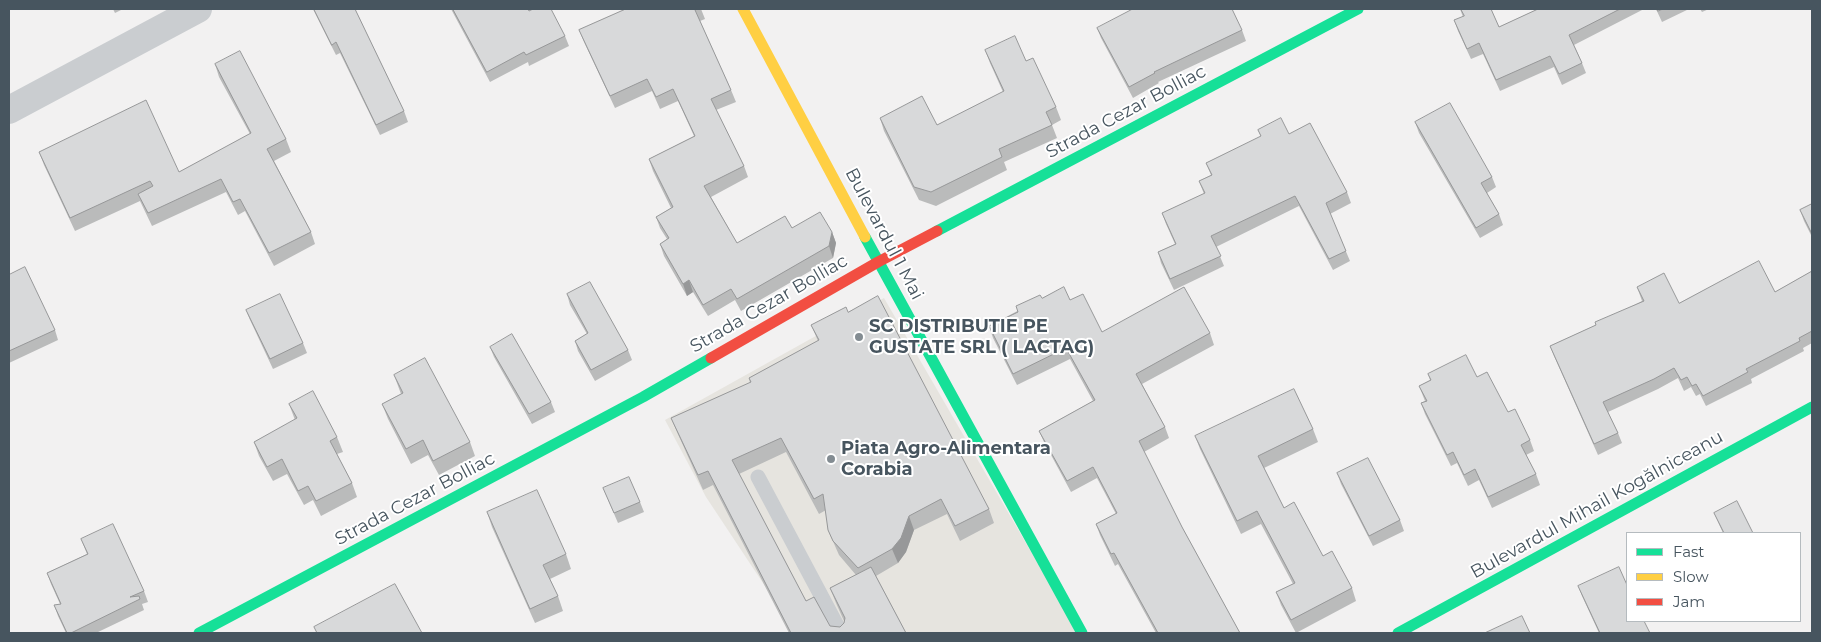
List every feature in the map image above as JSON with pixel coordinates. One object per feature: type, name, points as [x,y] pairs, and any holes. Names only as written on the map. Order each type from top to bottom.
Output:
[{"type":"street","points":[[9,110],[198,9]]},
{"type":"street","name":"Bulevardul 1 Mai","points":[[743,9],[878,262],[1082,633]]},
{"type":"street","name":"Strada Cezar Bolliac","points":[[199,633],[643,398],[878,262],[1358,9]]},
{"type":"street","name":"Bulevardul Mihail Kogălniceanu","points":[[1398,633],[1812,406]]},
{"type":"lane","points":[[758,477],[841,633]]},
{"type":"shaded area","name":"Piata Agro-Alimentara Corabia","points":[[884,298],[1078,633],[796,633],[706,497],[665,420]]},
{"type":"building","points":[[314,9],[355,9],[404,111],[376,125],[336,42],[332,45]]},
{"type":"building","points":[[453,9],[528,9],[529,11],[533,9],[551,9],[565,36],[526,55],[524,52],[487,72]]},
{"type":"building","points":[[626,9],[698,9],[695,10],[731,90],[711,99],[744,166],[704,186],[737,243],[785,216],[792,228],[820,212],[832,232],[829,246],[737,299],[731,289],[703,305],[689,280],[683,284],[660,244],[669,238],[656,217],[673,207],[649,159],[695,136],[673,89],[656,97],[647,79],[610,96],[579,30]]},
{"type":"building","points":[[1133,9],[1232,9],[1242,30],[1154,72],[1129,87],[1097,28]]},
{"type":"building","points":[[1461,9],[1491,9],[1499,27],[1538,9],[1620,9],[1569,35],[1582,63],[1559,74],[1550,56],[1496,80],[1479,43],[1467,49],[1454,20],[1464,16]]},
{"type":"building","points":[[1015,36],[1026,61],[1033,58],[1056,107],[1046,112],[1052,125],[999,149],[1002,157],[931,192],[914,187],[880,118],[922,96],[937,125],[1004,91],[985,50]]},
{"type":"building","points":[[240,51],[286,139],[267,149],[311,232],[269,253],[240,199],[233,202],[221,179],[148,213],[138,194],[153,186],[150,181],[70,218],[39,152],[146,100],[179,172],[251,133],[215,64]]},
{"type":"building","points":[[1450,103],[1492,177],[1481,183],[1499,214],[1476,228],[1415,122]]},
{"type":"building","points":[[1281,118],[1289,134],[1310,123],[1347,192],[1326,203],[1346,251],[1329,259],[1295,196],[1211,236],[1221,256],[1170,279],[1158,252],[1176,244],[1162,213],[1205,193],[1199,181],[1212,175],[1206,163],[1261,136],[1258,130]]},
{"type":"building","points":[[1812,204],[1812,234],[1800,210]]},
{"type":"building","points":[[1759,261],[1775,292],[1812,271],[1812,331],[1799,338],[1800,341],[1746,369],[1748,372],[1703,396],[1696,384],[1692,386],[1687,377],[1681,380],[1674,368],[1603,402],[1618,433],[1594,444],[1550,346],[1596,325],[1595,322],[1644,301],[1637,287],[1664,273],[1679,303]]},
{"type":"building","points":[[25,267],[55,330],[9,351],[9,275]]},
{"type":"building","points":[[590,282],[628,350],[591,370],[575,341],[588,333],[567,294]]},
{"type":"building","points":[[1064,287],[1070,300],[1083,294],[1102,332],[1184,287],[1210,333],[1136,374],[1165,427],[1139,441],[1182,527],[1240,633],[1158,633],[1114,553],[1111,554],[1096,524],[1117,513],[1093,467],[1067,481],[1039,431],[1095,400],[1066,348],[1013,374],[989,326],[1018,312],[1016,306],[1040,295],[1042,298]]},
{"type":"building","points":[[280,294],[303,343],[270,359],[246,310]]},
{"type":"building","points":[[878,296],[989,509],[955,526],[941,499],[909,516],[901,538],[892,549],[858,568],[833,541],[828,530],[823,494],[814,499],[781,438],[732,460],[806,601],[814,597],[830,626],[840,627],[844,623],[845,618],[830,588],[871,567],[906,633],[791,633],[708,471],[698,475],[671,418],[751,382],[749,378],[819,340],[811,325],[846,307],[848,312]]},
{"type":"building","points":[[512,334],[551,402],[529,414],[490,347]]},
{"type":"building","points":[[1466,355],[1477,377],[1487,372],[1508,412],[1515,409],[1530,440],[1521,445],[1536,474],[1488,497],[1475,469],[1464,475],[1453,452],[1447,455],[1421,403],[1427,401],[1419,386],[1431,380],[1428,374]]},
{"type":"building","points":[[425,358],[470,442],[433,461],[423,440],[406,449],[382,404],[403,393],[394,375]]},
{"type":"building","points":[[1294,389],[1313,429],[1258,456],[1284,508],[1294,502],[1323,556],[1332,551],[1352,588],[1291,620],[1276,592],[1295,583],[1257,511],[1237,521],[1195,436]]},
{"type":"building","points":[[313,391],[337,437],[330,441],[352,483],[316,501],[308,486],[298,491],[282,459],[267,467],[254,442],[297,418],[289,404]]},
{"type":"building","points":[[1368,458],[1400,520],[1369,536],[1337,473]]},
{"type":"building","points":[[629,477],[640,502],[614,513],[603,488]]},
{"type":"building","points":[[537,490],[566,554],[543,565],[558,596],[530,609],[487,512]]},
{"type":"building","points":[[1737,501],[1752,532],[1724,532],[1714,513]]},
{"type":"building","points":[[113,524],[144,591],[130,597],[139,596],[140,599],[71,633],[67,633],[54,605],[61,604],[47,573],[88,554],[81,539]]},
{"type":"building","points":[[1619,567],[1626,583],[1626,622],[1644,622],[1650,633],[1600,633],[1578,586]]},
{"type":"building","points":[[395,584],[422,633],[317,633],[314,627]]},
{"type":"building","points":[[1522,616],[1530,633],[1485,633]]},
{"type":"traffic: fast","points":[[937,231],[1358,9]]},
{"type":"traffic: fast","points":[[865,237],[1082,633]]},
{"type":"traffic: fast","points":[[199,633],[643,397],[711,358]]},
{"type":"traffic: fast","points":[[1398,633],[1812,407]]},
{"type":"traffic: slow","points":[[743,9],[865,237]]},
{"type":"traffic: jam","points":[[711,358],[878,262],[937,231]]},
{"type":"place","name":"SC DISTRIBUTIE PE GUSTATE SRL ( LACTAG)","points":[[859,337]]},
{"type":"place","name":"Piata Agro-Alimentara Corabia","points":[[831,459]]}]
